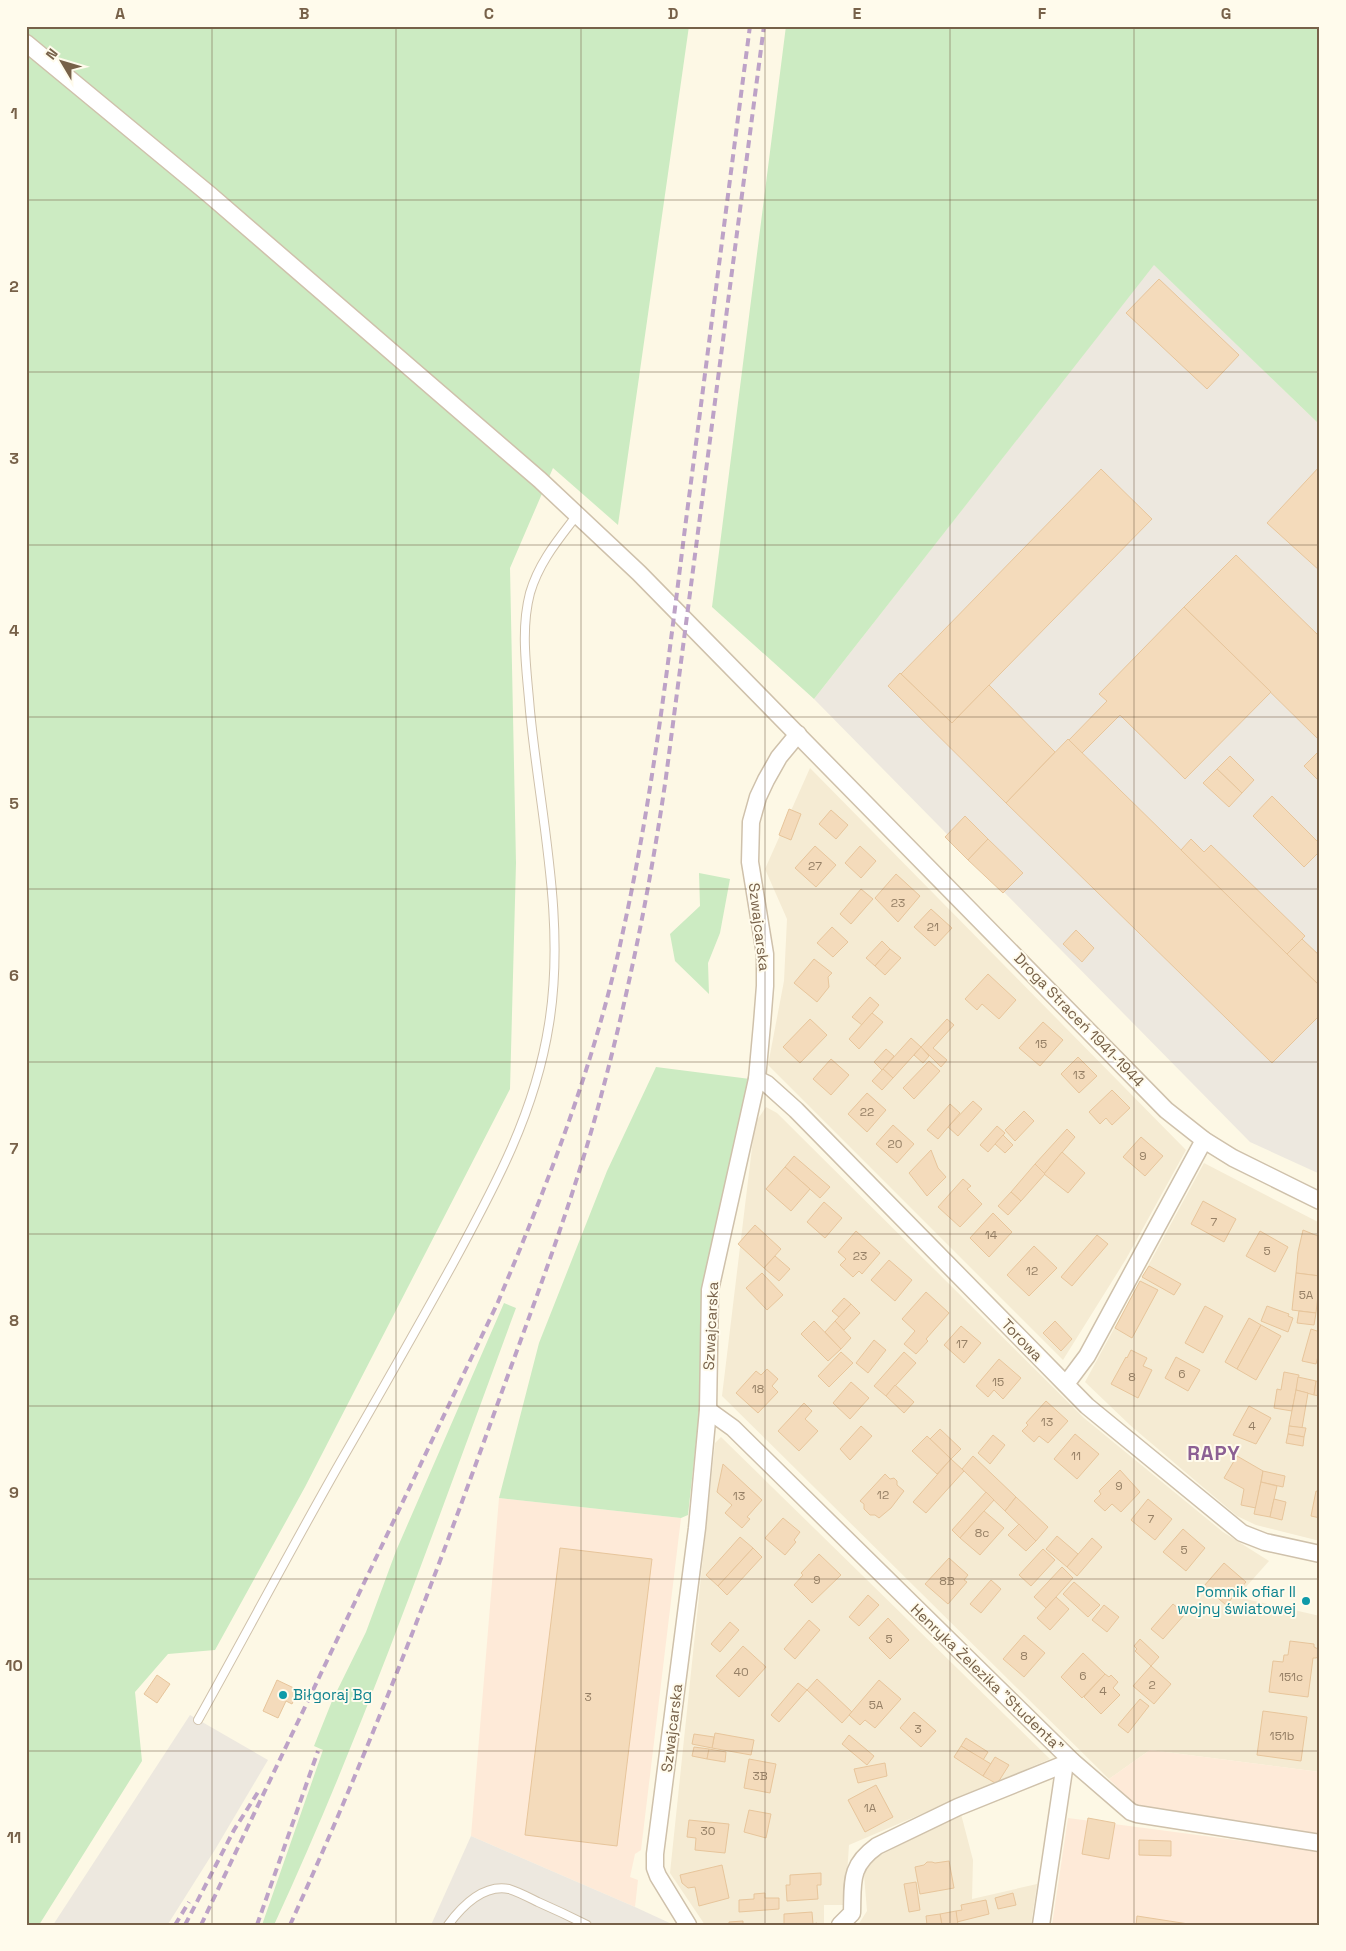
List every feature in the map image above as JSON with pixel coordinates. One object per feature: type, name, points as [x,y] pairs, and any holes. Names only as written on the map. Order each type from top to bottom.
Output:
[{"type":"street","name":"Droga Straceń 1941-1944","points":[[26,43],[210,195],[577,515],[639,573],[1166,1110],[1204,1140],[1233,1158],[1320,1201]]},
{"type":"street","name":"Szwajcarska","points":[[688,1925],[658,1876],[655,1868],[655,1854],[697,1528],[708,1410],[710,1290],[756,1079],[765,986],[762,937],[750,862],[751,822],[758,797],[766,780],[779,757],[798,734]]},
{"type":"street","name":"Torowa","points":[[756,1079],[767,1084],[796,1110],[1087,1406],[1242,1533],[1266,1542],[1320,1554]]},
{"type":"street","points":[[1066,1384],[1087,1356],[1204,1140]]},
{"type":"street","name":"Henryka Żelezika \"Studenta\"","points":[[708,1410],[733,1428],[1068,1762],[1131,1812],[1320,1843]]},
{"type":"street","points":[[840,1925],[852,1913],[853,1882],[857,1866],[865,1855],[877,1846],[958,1807],[1068,1762]]},
{"type":"street","points":[[1042,1925],[1068,1762]]},
{"type":"lane","points":[[198,1720],[341,1462],[388,1382],[492,1192],[514,1146],[530,1104],[549,1026],[554,991],[555,955],[551,886],[535,760],[526,666],[526,617],[529,596],[541,564],[577,515]]},
{"type":"lane","points":[[448,1925],[461,1908],[474,1897],[483,1892],[498,1889],[515,1891],[587,1925]]},
{"type":"shaded area","points":[[1154,264],[1320,425],[1320,1174],[1250,1142],[814,699]]},
{"type":"shaded area","points":[[810,768],[1186,1150],[1126,1259],[1063,1360],[768,1065],[784,981],[787,919],[765,869]]},
{"type":"shaded area","points":[[766,1107],[777,1113],[1084,1418],[1223,1532],[1269,1561],[1237,1597],[1320,1616],[1320,1772],[1150,1750],[1109,1779],[722,1396],[755,1123]]},
{"type":"shaded area","points":[[1204,1163],[1320,1223],[1320,1541],[1256,1525],[1237,1516],[1131,1426],[1085,1382]]},
{"type":"shaded area","points":[[721,1437],[1050,1759],[849,1845],[845,1905],[824,1905],[824,1925],[705,1925],[670,1873],[715,1443]]},
{"type":"shaded area","points":[[499,1498],[681,1518],[641,1850],[635,1854],[630,1877],[638,1880],[635,1907],[471,1836]]},
{"type":"shaded area","points":[[190,1715],[268,1760],[170,1921],[167,1925],[53,1925]]},
{"type":"shaded area","points":[[1150,1750],[1320,1772],[1320,1834],[1136,1806],[1109,1779]]},
{"type":"shaded area","points":[[961,1814],[973,1860],[972,1899],[1037,1884],[1031,1925],[858,1925],[867,1911],[864,1875],[868,1865],[877,1857]]},
{"type":"shaded area","points":[[1068,1818],[1320,1851],[1320,1925],[1052,1925]]},
{"type":"shaded area","points":[[471,1836],[635,1907],[674,1925],[431,1925]]},
{"type":"green space","points":[[26,26],[689,26],[618,525],[553,468],[510,568],[516,863],[510,1089],[305,1487],[215,1650],[168,1654],[135,1692],[142,1761],[39,1925],[26,1925]]},
{"type":"green space","points":[[786,26],[1320,26],[1320,425],[1154,265],[814,699],[712,607]]},
{"type":"green space","points":[[699,873],[730,879],[720,933],[708,963],[709,994],[675,961],[670,934],[700,906]]},
{"type":"green space","points":[[656,1067],[750,1079],[701,1290],[701,1396],[688,1515],[681,1518],[499,1498],[539,1343],[607,1171]]},
{"type":"green space","points":[[504,1303],[516,1308],[401,1619],[340,1773],[274,1925],[262,1925],[323,1750],[314,1746],[332,1701],[366,1632],[396,1551]]},
{"type":"building","points":[[1159,279],[1239,355],[1207,389],[1126,313]]},
{"type":"building","points":[[1320,466],[1320,571],[1267,523]]},
{"type":"building","points":[[1101,469],[1152,519],[952,723],[901,674]]},
{"type":"building","points":[[1236,555],[1320,637],[1320,741],[1184,607]]},
{"type":"building","points":[[1184,607],[1271,692],[1185,779],[1120,715],[1082,753],[1069,740],[1107,701],[1099,694]]},
{"type":"building","points":[[900,673],[952,723],[989,685],[1055,752],[1006,803],[888,686]]},
{"type":"building","points":[[1068,739],[1320,986],[1320,1015],[1272,1063],[1006,803]]},
{"type":"building","points":[[1320,750],[1320,782],[1304,766]]},
{"type":"building","points":[[1230,756],[1254,780],[1242,793],[1217,769]]},
{"type":"building","points":[[1217,769],[1242,793],[1229,807],[1203,783]]},
{"type":"building","points":[[1272,796],[1320,844],[1320,851],[1304,867],[1253,816]]},
{"type":"building","points":[[789,809],[801,814],[791,840],[779,835]]},
{"type":"building","points":[[831,810],[848,825],[836,839],[819,824]]},
{"type":"building","points":[[965,816],[988,839],[968,860],[945,837]]},
{"type":"building","points":[[988,839],[1023,873],[1003,893],[968,860]]},
{"type":"building","points":[[1191,839],[1204,852],[1211,845],[1305,936],[1287,954],[1181,850]]},
{"type":"building","points":[[815,846],[836,865],[816,887],[795,868]]},
{"type":"building","points":[[860,846],[876,861],[861,878],[845,863]]},
{"type":"building","points":[[896,874],[920,896],[898,922],[875,898]]},
{"type":"building","points":[[861,889],[873,899],[851,924],[840,914]]},
{"type":"building","points":[[931,909],[952,928],[935,946],[914,927]]},
{"type":"building","points":[[832,927],[848,942],[833,957],[817,943]]},
{"type":"building","points":[[1076,930],[1094,948],[1082,962],[1063,944]]},
{"type":"building","points":[[1302,939],[1320,956],[1320,986],[1287,954]]},
{"type":"building","points":[[882,941],[890,949],[875,966],[866,958]]},
{"type":"building","points":[[890,949],[901,958],[885,975],[875,966]]},
{"type":"building","points":[[814,959],[832,973],[828,977],[829,987],[817,1002],[794,983]]},
{"type":"building","points":[[988,974],[1016,1000],[999,1019],[982,1004],[977,1010],[965,999]]},
{"type":"building","points":[[870,997],[879,1005],[862,1025],[852,1017]]},
{"type":"building","points":[[872,1013],[883,1022],[859,1049],[849,1039]]},
{"type":"building","points":[[810,1019],[827,1035],[800,1063],[783,1047]]},
{"type":"building","points":[[947,1019],[954,1025],[933,1048],[947,1060],[941,1067],[921,1047]]},
{"type":"building","points":[[1043,1022],[1063,1040],[1040,1066],[1019,1048]]},
{"type":"building","points":[[911,1038],[921,1047],[893,1078],[883,1069]]},
{"type":"building","points":[[921,1047],[929,1056],[923,1063],[914,1055]]},
{"type":"building","points":[[886,1049],[894,1056],[882,1070],[874,1062]]},
{"type":"building","points":[[1078,1057],[1097,1076],[1079,1093],[1061,1074]]},
{"type":"building","points":[[831,1059],[849,1075],[831,1095],[813,1079]]},
{"type":"building","points":[[929,1061],[940,1071],[914,1099],[903,1088]]},
{"type":"building","points":[[883,1069],[893,1078],[882,1090],[872,1081]]},
{"type":"building","points":[[1112,1090],[1130,1108],[1112,1125],[1106,1118],[1100,1124],[1089,1112]]},
{"type":"building","points":[[867,1093],[886,1110],[867,1132],[848,1114]]},
{"type":"building","points":[[973,1101],[982,1109],[958,1136],[948,1127]]},
{"type":"building","points":[[950,1104],[960,1113],[938,1139],[927,1130]]},
{"type":"building","points":[[1024,1111],[1034,1121],[1015,1141],[1005,1130]]},
{"type":"building","points":[[893,1125],[914,1144],[897,1163],[876,1144]]},
{"type":"building","points":[[997,1126],[1005,1133],[988,1152],[980,1145]]},
{"type":"building","points":[[1067,1129],[1075,1137],[1044,1174],[1035,1164]]},
{"type":"building","points":[[1003,1135],[1013,1145],[1005,1153],[995,1144]]},
{"type":"building","points":[[1141,1137],[1163,1156],[1145,1176],[1123,1157]]},
{"type":"building","points":[[931,1150],[938,1168],[946,1177],[927,1196],[909,1173]]},
{"type":"building","points":[[1062,1152],[1085,1173],[1068,1193],[1044,1174]]},
{"type":"building","points":[[794,1156],[830,1187],[820,1198],[785,1167]]},
{"type":"building","points":[[1035,1164],[1045,1174],[1021,1201],[1011,1192]]},
{"type":"building","points":[[785,1167],[810,1189],[791,1211],[766,1189]]},
{"type":"building","points":[[963,1179],[971,1186],[967,1189],[982,1204],[960,1227],[938,1207]]},
{"type":"building","points":[[1011,1192],[1021,1201],[1008,1215],[998,1206]]},
{"type":"building","points":[[1203,1201],[1236,1219],[1224,1242],[1191,1224]]},
{"type":"building","points":[[824,1202],[842,1218],[825,1238],[807,1222]]},
{"type":"building","points":[[993,1213],[1012,1232],[989,1257],[970,1238]]},
{"type":"building","points":[[755,1225],[781,1249],[764,1268],[738,1244]]},
{"type":"building","points":[[1303,1230],[1320,1237],[1320,1276],[1296,1273]]},
{"type":"building","points":[[856,1231],[880,1253],[862,1274],[859,1271],[853,1277],[840,1265],[846,1259],[838,1252]]},
{"type":"building","points":[[1260,1231],[1288,1247],[1275,1272],[1246,1256]]},
{"type":"building","points":[[1097,1235],[1108,1244],[1072,1286],[1061,1277]]},
{"type":"building","points":[[1034,1246],[1057,1268],[1029,1296],[1007,1275]]},
{"type":"building","points":[[775,1256],[790,1269],[779,1281],[764,1268]]},
{"type":"building","points":[[889,1260],[912,1280],[895,1301],[871,1280]]},
{"type":"building","points":[[1149,1266],[1181,1284],[1174,1295],[1142,1277]]},
{"type":"building","points":[[762,1273],[783,1295],[767,1310],[746,1288]]},
{"type":"building","points":[[1296,1273],[1320,1276],[1316,1313],[1292,1310]]},
{"type":"building","points":[[1140,1281],[1158,1290],[1132,1338],[1115,1328]]},
{"type":"building","points":[[926,1292],[949,1313],[926,1339],[928,1341],[916,1354],[904,1344],[915,1331],[902,1319]]},
{"type":"building","points":[[844,1298],[851,1304],[839,1317],[832,1311]]},
{"type":"building","points":[[851,1304],[860,1313],[844,1330],[835,1321]]},
{"type":"building","points":[[1205,1306],[1223,1316],[1203,1353],[1185,1343]]},
{"type":"building","points":[[1267,1306],[1289,1314],[1288,1316],[1293,1318],[1288,1332],[1261,1321]]},
{"type":"building","points":[[1299,1311],[1316,1313],[1314,1325],[1297,1323]]},
{"type":"building","points":[[1249,1318],[1261,1325],[1237,1369],[1225,1362]]},
{"type":"building","points":[[814,1321],[841,1349],[828,1361],[801,1334]]},
{"type":"building","points":[[835,1321],[851,1338],[841,1349],[825,1332]]},
{"type":"building","points":[[1055,1321],[1072,1339],[1061,1351],[1043,1333]]},
{"type":"building","points":[[1261,1325],[1281,1336],[1256,1380],[1237,1369]]},
{"type":"building","points":[[961,1326],[981,1343],[964,1363],[944,1345]]},
{"type":"building","points":[[1311,1329],[1320,1332],[1320,1348],[1316,1364],[1302,1361]]},
{"type":"building","points":[[874,1340],[886,1350],[868,1373],[856,1363]]},
{"type":"building","points":[[1131,1350],[1147,1358],[1143,1366],[1152,1370],[1138,1398],[1111,1384]]},
{"type":"building","points":[[841,1352],[853,1363],[829,1387],[818,1376]]},
{"type":"building","points":[[904,1352],[916,1363],[886,1396],[874,1386]]},
{"type":"building","points":[[1176,1357],[1200,1370],[1188,1391],[1165,1378]]},
{"type":"building","points":[[999,1359],[1021,1378],[1003,1399],[994,1390],[988,1397],[976,1386]]},
{"type":"building","points":[[767,1369],[778,1379],[772,1386],[778,1392],[758,1413],[736,1393],[756,1371],[761,1375]]},
{"type":"building","points":[[1284,1372],[1299,1375],[1292,1411],[1274,1408],[1277,1389],[1281,1390]]},
{"type":"building","points":[[1298,1377],[1316,1381],[1314,1395],[1296,1390]]},
{"type":"building","points":[[1316,1381],[1320,1382],[1320,1396],[1314,1395]]},
{"type":"building","points":[[851,1382],[869,1398],[850,1419],[833,1403]]},
{"type":"building","points":[[895,1385],[914,1402],[904,1413],[886,1396]]},
{"type":"building","points":[[1296,1390],[1308,1393],[1302,1428],[1289,1426]]},
{"type":"building","points":[[1046,1401],[1068,1421],[1048,1443],[1039,1436],[1034,1442],[1022,1431],[1028,1425],[1026,1423]]},
{"type":"building","points":[[804,1403],[812,1411],[805,1419],[818,1431],[799,1451],[778,1431]]},
{"type":"building","points":[[1249,1406],[1271,1418],[1256,1444],[1233,1435]]},
{"type":"building","points":[[861,1426],[872,1436],[850,1460],[840,1449]]},
{"type":"building","points":[[1289,1426],[1306,1428],[1304,1437],[1288,1434]]},
{"type":"building","points":[[940,1429],[961,1449],[951,1459],[930,1439]]},
{"type":"building","points":[[1075,1434],[1099,1454],[1077,1479],[1054,1459]]},
{"type":"building","points":[[1288,1434],[1304,1437],[1303,1446],[1286,1443]]},
{"type":"building","points":[[993,1435],[1005,1445],[990,1464],[978,1453]]},
{"type":"building","points":[[927,1436],[951,1459],[937,1474],[912,1451]]},
{"type":"building","points":[[973,1456],[1016,1497],[1005,1511],[962,1469]]},
{"type":"building","points":[[1237,1456],[1263,1471],[1256,1508],[1241,1505],[1244,1489],[1224,1478]]},
{"type":"building","points":[[951,1459],[964,1471],[926,1513],[913,1502]]},
{"type":"building","points":[[723,1464],[762,1500],[747,1517],[750,1519],[742,1528],[725,1513],[732,1505],[717,1492]]},
{"type":"building","points":[[1120,1470],[1140,1492],[1121,1512],[1112,1504],[1105,1511],[1094,1501],[1101,1494],[1099,1491]]},
{"type":"building","points":[[1263,1471],[1285,1476],[1283,1487],[1261,1482]]},
{"type":"building","points":[[885,1474],[890,1479],[894,1478],[897,1481],[897,1485],[904,1491],[891,1508],[879,1518],[875,1515],[870,1515],[864,1509],[864,1504],[860,1501]]},
{"type":"building","points":[[1261,1482],[1277,1486],[1270,1517],[1254,1514]]},
{"type":"building","points":[[1316,1491],[1320,1492],[1320,1518],[1311,1516]]},
{"type":"building","points":[[986,1492],[994,1500],[960,1538],[952,1530]]},
{"type":"building","points":[[1016,1497],[1048,1527],[1036,1541],[1005,1511]]},
{"type":"building","points":[[1148,1499],[1172,1519],[1155,1540],[1131,1520]]},
{"type":"building","points":[[1274,1499],[1286,1502],[1282,1520],[1270,1517]]},
{"type":"building","points":[[984,1511],[1004,1528],[980,1555],[960,1538]]},
{"type":"building","points":[[783,1518],[800,1532],[794,1540],[796,1542],[785,1555],[765,1538]]},
{"type":"building","points":[[1019,1524],[1036,1541],[1026,1551],[1008,1535]]},
{"type":"building","points":[[1183,1529],[1205,1548],[1186,1571],[1163,1552]]},
{"type":"building","points":[[1057,1536],[1078,1554],[1067,1567],[1046,1549]]},
{"type":"building","points":[[740,1537],[753,1548],[718,1586],[706,1575]]},
{"type":"building","points":[[1092,1538],[1102,1547],[1077,1576],[1067,1567]]},
{"type":"building","points":[[560,1548],[652,1559],[617,1846],[525,1835]]},
{"type":"building","points":[[753,1548],[762,1557],[727,1595],[718,1586]]},
{"type":"building","points":[[1043,1549],[1055,1560],[1031,1586],[1019,1575]]},
{"type":"building","points":[[819,1554],[841,1575],[812,1603],[794,1585],[803,1575],[801,1573]]},
{"type":"building","points":[[949,1558],[968,1575],[964,1580],[967,1582],[948,1604],[925,1584]]},
{"type":"building","points":[[1224,1563],[1246,1582],[1226,1605],[1204,1586]]},
{"type":"building","points":[[1062,1567],[1073,1578],[1046,1608],[1034,1597]]},
{"type":"building","points":[[991,1580],[1001,1589],[981,1613],[970,1604]]},
{"type":"building","points":[[1074,1582],[1100,1605],[1088,1617],[1063,1594]]},
{"type":"building","points":[[868,1595],[879,1605],[859,1626],[849,1617]]},
{"type":"building","points":[[1056,1597],[1069,1609],[1050,1630],[1037,1618]]},
{"type":"building","points":[[1173,1604],[1185,1614],[1163,1639],[1151,1629]]},
{"type":"building","points":[[1104,1605],[1119,1617],[1107,1632],[1092,1620]]},
{"type":"building","points":[[888,1618],[909,1640],[890,1659],[869,1638]]},
{"type":"building","points":[[809,1620],[820,1630],[795,1659],[784,1649]]},
{"type":"building","points":[[730,1622],[739,1630],[720,1652],[711,1644]]},
{"type":"building","points":[[1024,1635],[1045,1653],[1024,1677],[1003,1659]]},
{"type":"building","points":[[1140,1639],[1159,1657],[1151,1666],[1135,1651],[1137,1649],[1134,1646]]},
{"type":"building","points":[[1290,1641],[1314,1644],[1314,1647],[1320,1650],[1320,1656],[1313,1658],[1308,1697],[1269,1692],[1273,1661],[1283,1662],[1284,1655],[1288,1655]]},
{"type":"building","points":[[743,1646],[766,1667],[739,1697],[716,1676]]},
{"type":"building","points":[[1083,1653],[1105,1674],[1082,1698],[1061,1677]]},
{"type":"building","points":[[1151,1666],[1171,1684],[1154,1704],[1133,1686]]},
{"type":"building","points":[[1105,1674],[1109,1677],[1111,1675],[1118,1682],[1113,1688],[1120,1695],[1101,1714],[1084,1697]]},
{"type":"building","points":[[157,1675],[170,1684],[157,1703],[144,1694]]},
{"type":"building","points":[[817,1679],[852,1712],[842,1723],[807,1690]]},
{"type":"building","name":"Biłgoraj Bg","points":[[277,1680],[298,1690],[292,1704],[286,1701],[278,1718],[263,1711]]},
{"type":"building","points":[[879,1680],[901,1699],[875,1728],[865,1720],[860,1725],[849,1715]]},
{"type":"building","points":[[798,1683],[807,1690],[779,1722],[771,1715]]},
{"type":"building","points":[[1140,1699],[1149,1706],[1128,1733],[1118,1725]]},
{"type":"building","points":[[1263,1711],[1307,1717],[1301,1761],[1257,1755]]},
{"type":"building","points":[[914,1712],[936,1731],[921,1747],[900,1728]]},
{"type":"building","points":[[715,1733],[754,1740],[751,1755],[712,1748]]},
{"type":"building","points":[[694,1734],[714,1737],[712,1748],[692,1744]]},
{"type":"building","points":[[849,1735],[874,1756],[867,1765],[842,1744]]},
{"type":"building","points":[[966,1738],[988,1752],[983,1760],[961,1746]]},
{"type":"building","points":[[961,1746],[991,1764],[983,1776],[954,1757]]},
{"type":"building","points":[[694,1747],[709,1749],[707,1759],[692,1756]]},
{"type":"building","points":[[709,1749],[726,1752],[725,1762],[707,1759]]},
{"type":"building","points":[[995,1757],[1009,1765],[997,1784],[983,1776]]},
{"type":"building","points":[[749,1759],[776,1764],[770,1793],[744,1788]]},
{"type":"building","points":[[885,1763],[887,1776],[858,1783],[854,1769]]},
{"type":"building","points":[[876,1785],[893,1817],[865,1832],[848,1800]]},
{"type":"building","points":[[749,1810],[771,1814],[766,1838],[744,1832]]},
{"type":"building","points":[[1088,1818],[1115,1823],[1109,1859],[1082,1854]]},
{"type":"building","points":[[689,1820],[729,1824],[725,1853],[695,1850],[696,1838],[687,1837]]},
{"type":"building","points":[[1139,1840],[1171,1841],[1171,1856],[1139,1855]]},
{"type":"building","points":[[949,1861],[954,1888],[920,1894],[915,1867],[924,1865],[927,1862]]},
{"type":"building","points":[[722,1865],[729,1898],[699,1906],[695,1887],[688,1888],[682,1883],[680,1875]]},
{"type":"building","points":[[821,1873],[821,1885],[817,1885],[818,1899],[787,1901],[786,1885],[790,1885],[790,1875]]},
{"type":"building","points":[[916,1882],[920,1910],[909,1912],[904,1884]]},
{"type":"building","points":[[765,1893],[765,1898],[779,1898],[779,1909],[739,1912],[739,1900],[754,1899],[754,1894]]},
{"type":"building","points":[[1013,1893],[1016,1905],[998,1909],[995,1898]]},
{"type":"building","points":[[986,1900],[989,1914],[957,1922],[956,1911],[962,1910],[961,1905]]},
{"type":"building","points":[[956,1911],[958,1925],[942,1925],[940,1914]]},
{"type":"building","points":[[812,1912],[813,1924],[817,1923],[817,1925],[784,1925],[784,1914]]},
{"type":"building","points":[[940,1914],[942,1925],[927,1925],[926,1916]]},
{"type":"building","points":[[1137,1916],[1195,1925],[1136,1925]]},
{"type":"building","points":[[743,1921],[743,1925],[729,1925],[729,1922]]},
{"type":"railway","points":[[201,1925],[498,1302],[569,1122],[598,1030],[611,983],[633,885],[651,783],[750,26]]},
{"type":"railway","points":[[290,1925],[318,1863],[396,1675],[444,1549],[560,1228],[586,1150],[608,1070],[637,945],[666,777],[764,26]]},
{"type":"railway","points":[[257,1925],[318,1751]]},
{"type":"railway","points":[[185,1925],[234,1830],[260,1789]]},
{"type":"railway","points":[[175,1925],[189,1902]]},
{"type":"place","name":"Pomnik ofiar II wojny światowej","points":[[1306,1601]]},
{"type":"place","name":"Biłgoraj Bg","points":[[283,1695]]},
{"type":"district","name":"RAPY","points":[[1214,1453]]}]
